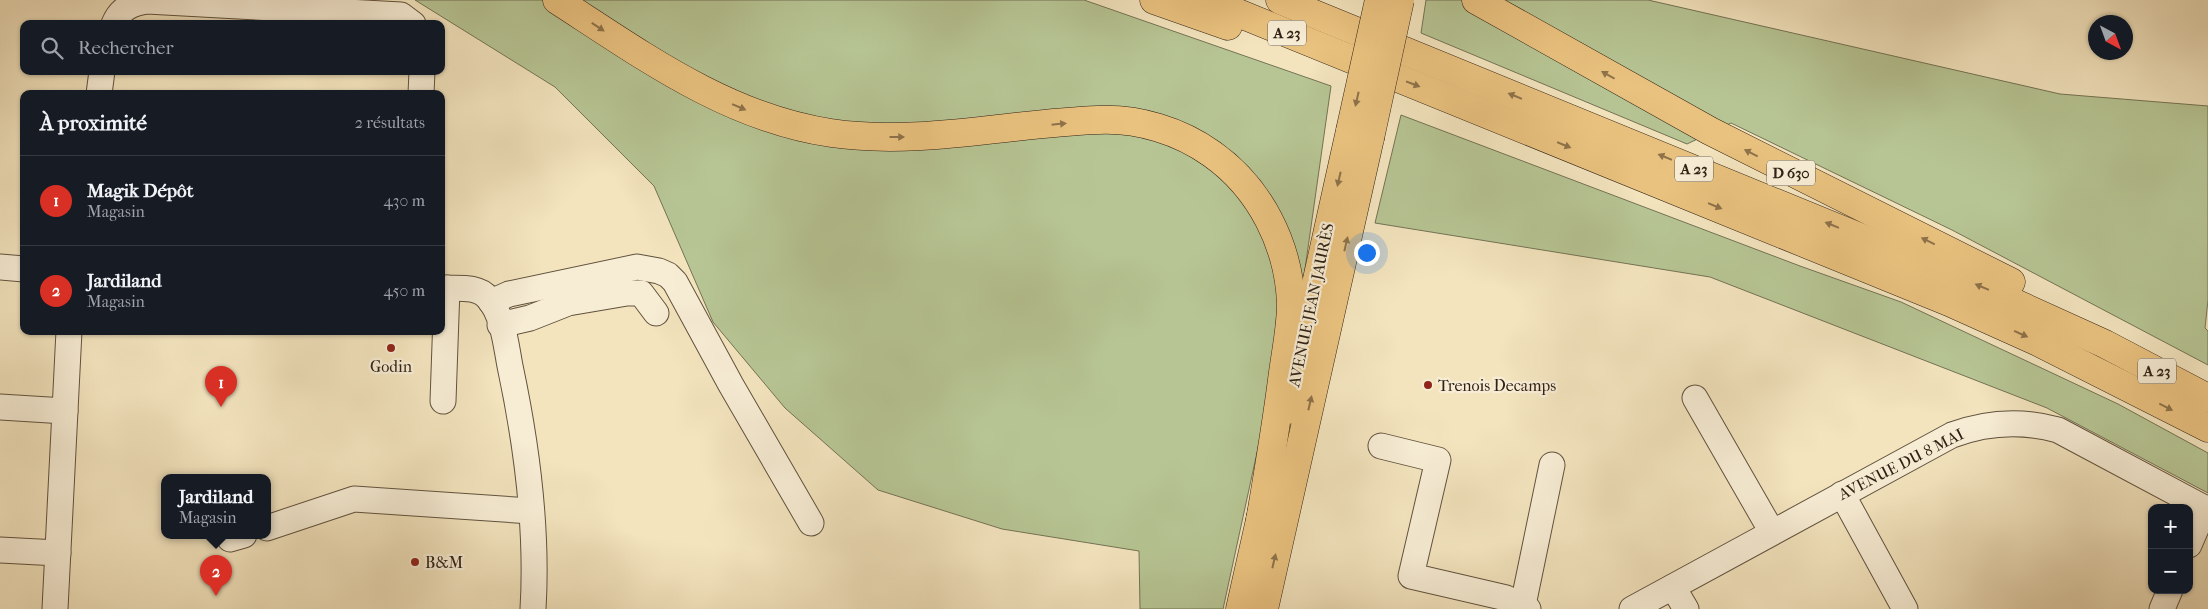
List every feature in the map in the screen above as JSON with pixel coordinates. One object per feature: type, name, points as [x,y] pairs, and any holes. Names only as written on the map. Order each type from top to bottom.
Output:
[{"type":"main road","points":[[557,0],[643,56],[699,88],[755,113],[796,126],[846,135],[900,138],[1094,120],[1120,120],[1172,132],[1195,142],[1217,157],[1246,184],[1269,218],[1283,256],[1290,291],[1290,318],[1278,414],[1260,521]]},
{"type":"main road","points":[[1154,0],[1325,62],[1368,67]]},
{"type":"main road","name":"A 23","points":[[1206,0],[1708,203],[1956,306],[2038,342],[2208,428]]},
{"type":"main road","name":"A 23","points":[[1280,0],[2012,300],[2105,344],[2208,398]]},
{"type":"main road","name":"AVENUE JEAN JAURÈS","points":[[1264,609],[1360,135],[1379,0]]},
{"type":"main road","name":"AVENUE JEAN JAURÈS","points":[[1240,609],[1260,521],[1360,135],[1400,0]]},
{"type":"main road","name":"D 630","points":[[1476,0],[1710,131],[2049,301],[2105,344]]},
{"type":"street","points":[[116,20],[122,10],[147,1],[401,15],[408,20]]},
{"type":"street","points":[[100,90],[101,75]]},
{"type":"street","points":[[421,90],[422,75]]},
{"type":"street","points":[[0,267],[20,269]]},
{"type":"street","points":[[491,302],[518,292],[637,267],[648,268],[668,275],[678,287],[731,385],[811,523]]},
{"type":"street","points":[[445,288],[474,289],[484,294],[491,302],[500,325],[520,411],[529,472],[532,511],[533,609]]},
{"type":"street","points":[[500,325],[530,318],[568,303],[627,293],[641,293],[656,313]]},
{"type":"street","points":[[55,609],[69,335]]},
{"type":"street","points":[[442,401],[443,335]]},
{"type":"street","points":[[1695,398],[1772,532]]},
{"type":"street","points":[[0,407],[65,411]]},
{"type":"street","name":"AVENUE DU 8 MAI","points":[[1632,609],[1952,435],[1975,427],[2017,424],[2045,427],[2063,433],[2206,509]]},
{"type":"street","points":[[1380,446],[1438,460],[1411,576],[1506,598],[1526,607],[1552,465]]},
{"type":"street","points":[[1842,494],[1905,609]]},
{"type":"street","points":[[271,527],[354,499],[532,511]]},
{"type":"street","points":[[2193,537],[2206,509]]},
{"type":"street","points":[[0,550],[58,553]]},
{"type":"street","points":[[1673,587],[1686,609]]},
{"type":"street","points":[[2162,609],[2168,594]]},
{"type":"green space","points":[[415,0],[1084,0],[1331,86],[1302,290],[1277,311],[1271,388],[1223,609],[1140,609],[1139,551],[1002,529],[878,490],[785,408],[713,322],[654,186],[555,87]]},
{"type":"green space","points":[[1426,0],[1648,0],[2060,94],[2208,106],[2208,300],[2205,328],[2208,331],[2208,365],[1952,230],[1731,123],[1687,144],[1421,33]]},
{"type":"green space","points":[[1401,115],[1800,266],[1901,302],[2118,404],[2208,453],[2208,493],[2047,408],[1710,277],[1375,223]]},
{"type":"place","name":"Godin","points":[[391,348]]},
{"type":"place","name":"Trenois Decamps","points":[[1428,385]]},
{"type":"place","name":"Magik Dépôt","points":[[221,407]]},
{"type":"place","name":"B&M","points":[[415,562]]},
{"type":"place","name":"Jardiland","points":[[216,596]]}]
